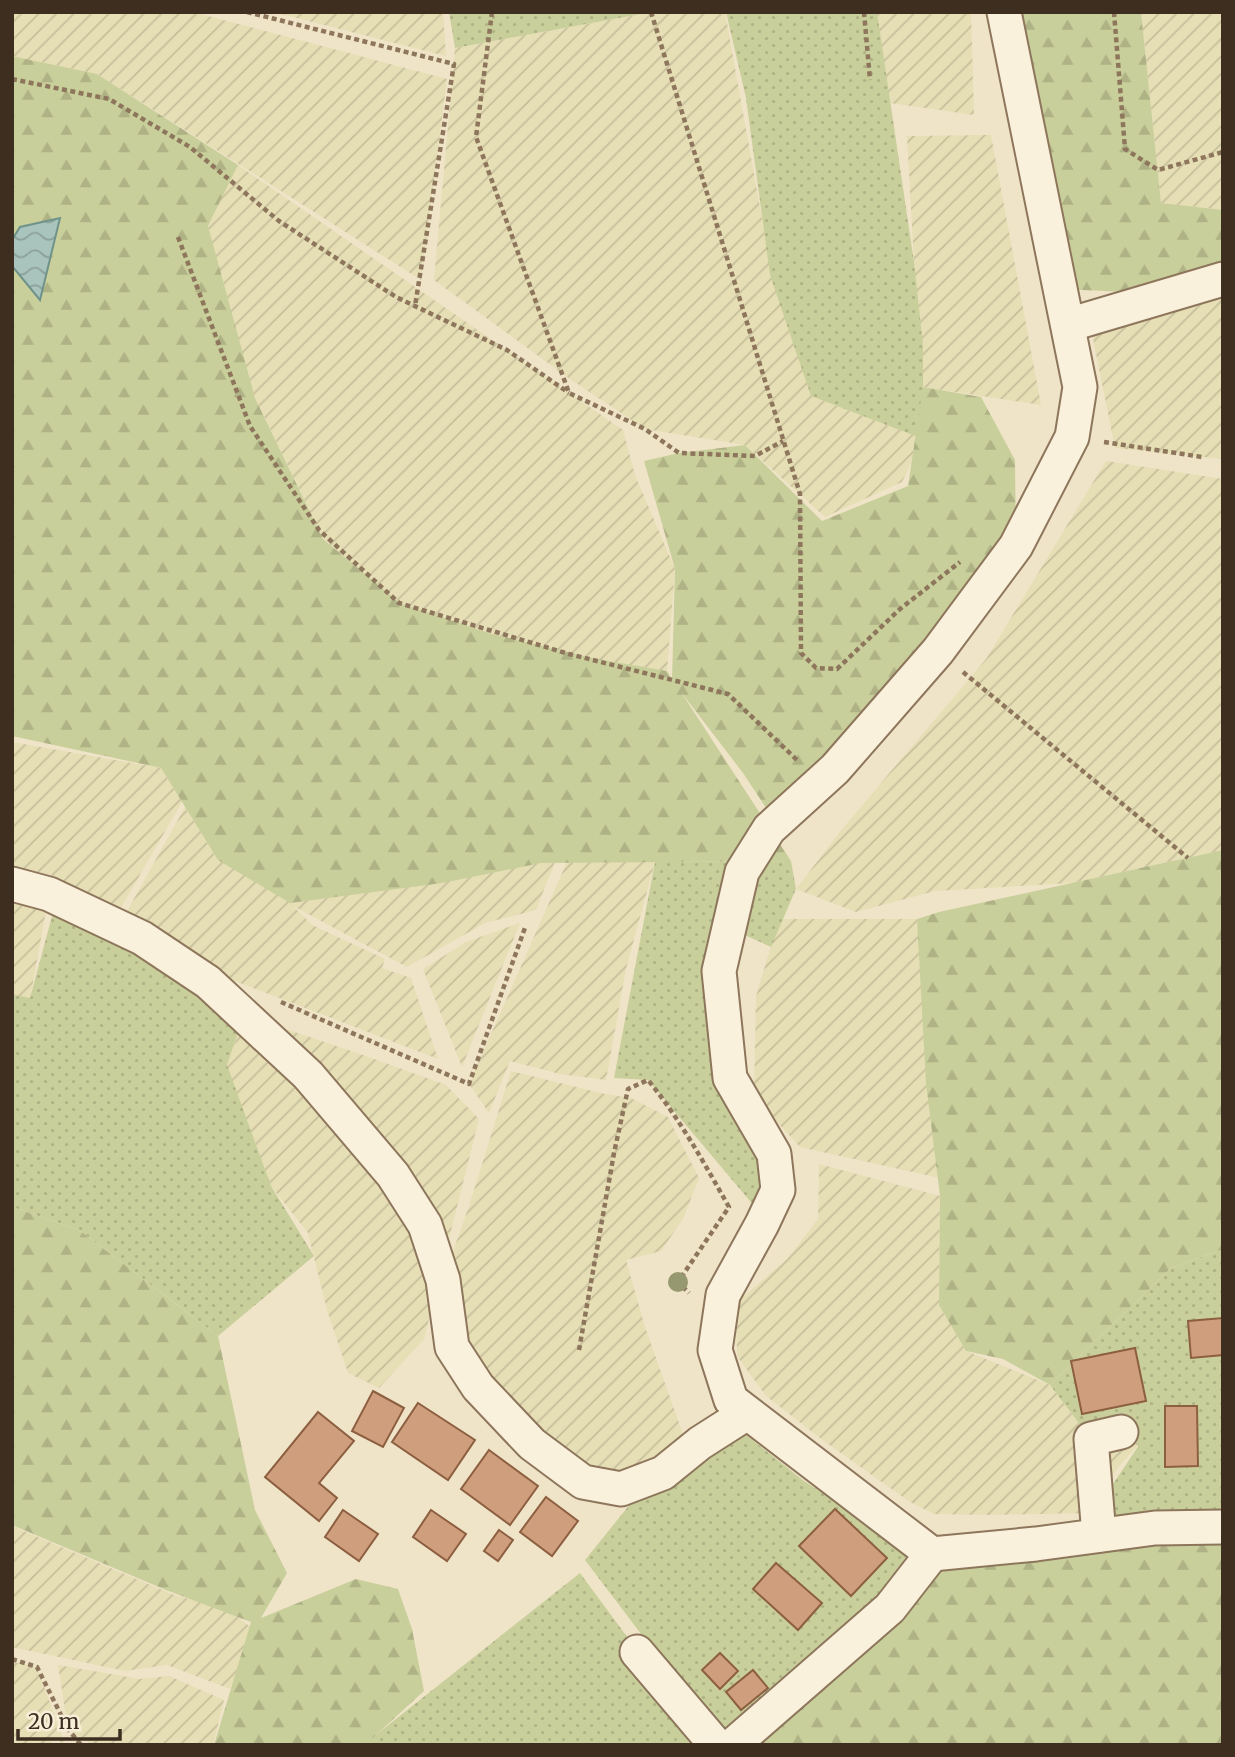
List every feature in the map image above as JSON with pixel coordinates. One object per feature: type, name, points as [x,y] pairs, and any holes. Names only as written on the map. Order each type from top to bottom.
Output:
[{"type":"street","points":[[1004,12],[1080,387],[1072,437],[1016,546],[938,651],[835,769],[769,829],[742,872],[719,971],[730,1078],[774,1154],[778,1190],[723,1295],[715,1350],[731,1400],[932,1554],[1036,1544],[1155,1528],[1223,1527]]},
{"type":"street","points":[[1068,325],[1223,279]]},
{"type":"street","points":[[12,884],[49,894],[142,938],[208,982],[308,1076],[393,1175],[425,1226],[443,1280],[452,1347],[478,1387],[532,1444],[583,1482],[621,1489],[663,1473],[700,1443],[747,1413]]},
{"type":"street","points":[[1100,1535],[1091,1439],[1121,1432]]},
{"type":"street","points":[[733,1745],[890,1608],[932,1554]]},
{"type":"street","points":[[637,1651],[716,1745]]},
{"type":"path","points":[[247,12],[454,64],[415,306]]},
{"type":"path","points":[[492,12],[476,138],[569,393]]},
{"type":"path","points":[[651,12],[800,495],[802,653],[816,668],[837,669],[900,609],[966,557]]},
{"type":"path","points":[[864,12],[870,80]]},
{"type":"path","points":[[1114,12],[1125,149],[1158,170],[1223,152]]},
{"type":"path","points":[[12,79],[109,99],[190,147],[279,221],[396,297],[507,350],[569,393],[645,429],[679,453],[755,456],[783,441]]},
{"type":"path","points":[[178,237],[250,426],[319,530],[400,603],[569,654],[728,694],[820,782]]},
{"type":"path","points":[[1072,437],[1202,457]]},
{"type":"path","points":[[938,651],[1188,858]]},
{"type":"path","points":[[280,1001],[468,1084],[526,925]]},
{"type":"path","points":[[579,1350],[628,1089],[648,1080],[669,1105],[729,1207],[678,1282],[719,1323]]},
{"type":"path","points":[[12,1659],[37,1667],[68,1729],[81,1745]]},
{"type":"shaded area","points":[[12,12],[193,12],[447,79],[421,280],[97,74],[12,56]]},
{"type":"shaded area","points":[[273,12],[443,12],[446,56]]},
{"type":"shaded area","points":[[652,12],[725,12],[766,241],[811,396],[923,439],[902,482],[825,517],[745,445],[645,429],[570,379],[434,280],[455,48]]},
{"type":"shaded area","points":[[874,12],[971,12],[974,115],[890,103]]},
{"type":"shaded area","points":[[1141,12],[1223,12],[1223,210],[1161,203]]},
{"type":"shaded area","points":[[991,135],[1041,405],[923,387],[923,345],[918,334],[907,136]]},
{"type":"shaded area","points":[[238,165],[623,430],[635,475],[675,569],[667,671],[532,649],[400,603],[323,539],[213,310],[208,226]]},
{"type":"shaded area","points":[[1223,274],[1223,459],[1115,448],[1089,319]]},
{"type":"shaded area","points":[[1106,461],[1223,479],[1223,850],[1073,883],[935,891],[856,912],[796,889],[843,828],[986,659]]},
{"type":"shaded area","points":[[12,742],[161,768],[182,802],[119,911],[51,875],[12,866]]},
{"type":"shaded area","points":[[185,807],[218,860],[555,862],[536,910],[485,923],[407,967],[293,906],[312,925],[385,959],[382,968],[411,978],[438,1059],[230,979],[125,915]]},
{"type":"shaded area","points":[[567,862],[655,862],[626,969],[606,1080],[560,1074],[510,1061],[489,1113],[469,1084]]},
{"type":"shaded area","points":[[12,885],[49,894],[30,999],[12,994]]},
{"type":"shaded area","points":[[779,919],[917,919],[944,1179],[800,1147],[754,1097],[756,996]]},
{"type":"shaded area","points":[[520,923],[462,1067],[423,969],[466,942]]},
{"type":"shaded area","points":[[244,1015],[446,1085],[479,1119],[424,1339],[379,1388],[348,1373],[327,1310],[308,1233],[256,1167],[227,1065]]},
{"type":"shaded area","points":[[511,1071],[631,1098],[668,1117],[699,1178],[683,1219],[661,1251],[626,1260],[645,1327],[686,1443],[625,1494],[583,1482],[454,1351],[443,1280]]},
{"type":"shaded area","points":[[819,1164],[940,1196],[939,1305],[966,1351],[1050,1385],[1091,1439],[1147,1435],[1116,1470],[1089,1513],[934,1514],[910,1502],[766,1396],[737,1356],[736,1303],[787,1259],[818,1219]]},
{"type":"shaded area","points":[[12,1526],[174,1595],[227,1609],[257,1632],[230,1689],[167,1665],[125,1671],[12,1647]]},
{"type":"shaded area","points":[[12,1662],[37,1667],[65,1745],[54,1737],[51,1745],[12,1745]]},
{"type":"shaded area","points":[[58,1665],[140,1679],[169,1676],[224,1700],[213,1745],[92,1745],[68,1729]]},
{"type":"green space","points":[[449,12],[652,12],[455,48]]},
{"type":"green space","points":[[726,12],[877,12],[914,262],[923,345],[923,439],[811,396],[770,275],[746,98]]},
{"type":"green space","points":[[1018,12],[1141,12],[1161,203],[1223,210],[1223,276],[1171,294],[1060,289]]},
{"type":"green space","points":[[12,56],[97,74],[238,165],[208,226],[255,398],[323,539],[400,603],[488,633],[592,658],[667,671],[672,679],[675,569],[644,461],[679,453],[745,445],[822,521],[908,486],[923,387],[981,397],[1015,460],[1016,546],[776,823],[743,773],[681,692],[791,861],[541,863],[442,883],[290,903],[218,860],[161,768],[12,736]]},
{"type":"green space","points":[[1223,850],[1223,1249],[1171,1268],[1050,1385],[1003,1359],[966,1351],[939,1305],[940,1196],[926,1083],[917,919]]},
{"type":"green space","points":[[791,861],[796,889],[771,947],[729,928],[722,1071],[774,1154],[755,1207],[648,1080],[614,1078],[655,862]]},
{"type":"green space","points":[[55,905],[244,1015],[227,1065],[271,1186],[314,1256],[218,1336],[79,1230],[12,1207],[12,994],[30,998]]},
{"type":"green space","points":[[12,1207],[79,1230],[218,1336],[255,1510],[287,1573],[261,1618],[356,1579],[398,1589],[412,1629],[424,1691],[365,1745],[214,1745],[251,1622],[166,1590],[12,1525]]},
{"type":"green space","points":[[1223,1249],[1223,1523],[1087,1523],[1139,1445],[1091,1439],[1050,1385],[1171,1268]]},
{"type":"green space","points":[[745,1434],[804,1481],[901,1544],[932,1554],[722,1741],[585,1560],[652,1477]]},
{"type":"green space","points":[[1223,1538],[1223,1745],[685,1745],[691,1740],[722,1740],[924,1564]]},
{"type":"green space","points":[[580,1573],[698,1733],[685,1745],[363,1745]]},
{"type":"water","points":[[60,218],[40,300],[12,266],[12,240],[20,227]]},
{"type":"building","points":[[1223,1318],[1223,1355],[1191,1358],[1188,1321]]},
{"type":"building","points":[[1135,1348],[1146,1401],[1082,1414],[1071,1361]]},
{"type":"building","points":[[373,1391],[404,1408],[383,1447],[352,1431]]},
{"type":"building","points":[[418,1403],[475,1440],[448,1480],[392,1442]]},
{"type":"building","points":[[1165,1406],[1197,1406],[1198,1466],[1165,1467]]},
{"type":"building","points":[[318,1412],[354,1441],[319,1483],[337,1498],[319,1521],[265,1477]]},
{"type":"building","points":[[489,1450],[538,1486],[510,1525],[461,1489]]},
{"type":"building","points":[[546,1497],[578,1521],[552,1556],[520,1532]]},
{"type":"building","points":[[835,1509],[887,1558],[851,1596],[799,1546]]},
{"type":"building","points":[[343,1510],[378,1534],[359,1561],[325,1537]]},
{"type":"building","points":[[431,1510],[466,1534],[447,1561],[413,1537]]},
{"type":"building","points":[[499,1530],[513,1540],[498,1561],[484,1551]]},
{"type":"building","points":[[776,1563],[822,1603],[798,1630],[753,1589]]},
{"type":"building","points":[[720,1653],[738,1671],[720,1689],[702,1670]]},
{"type":"building","points":[[753,1670],[768,1688],[741,1710],[726,1692]]}]
